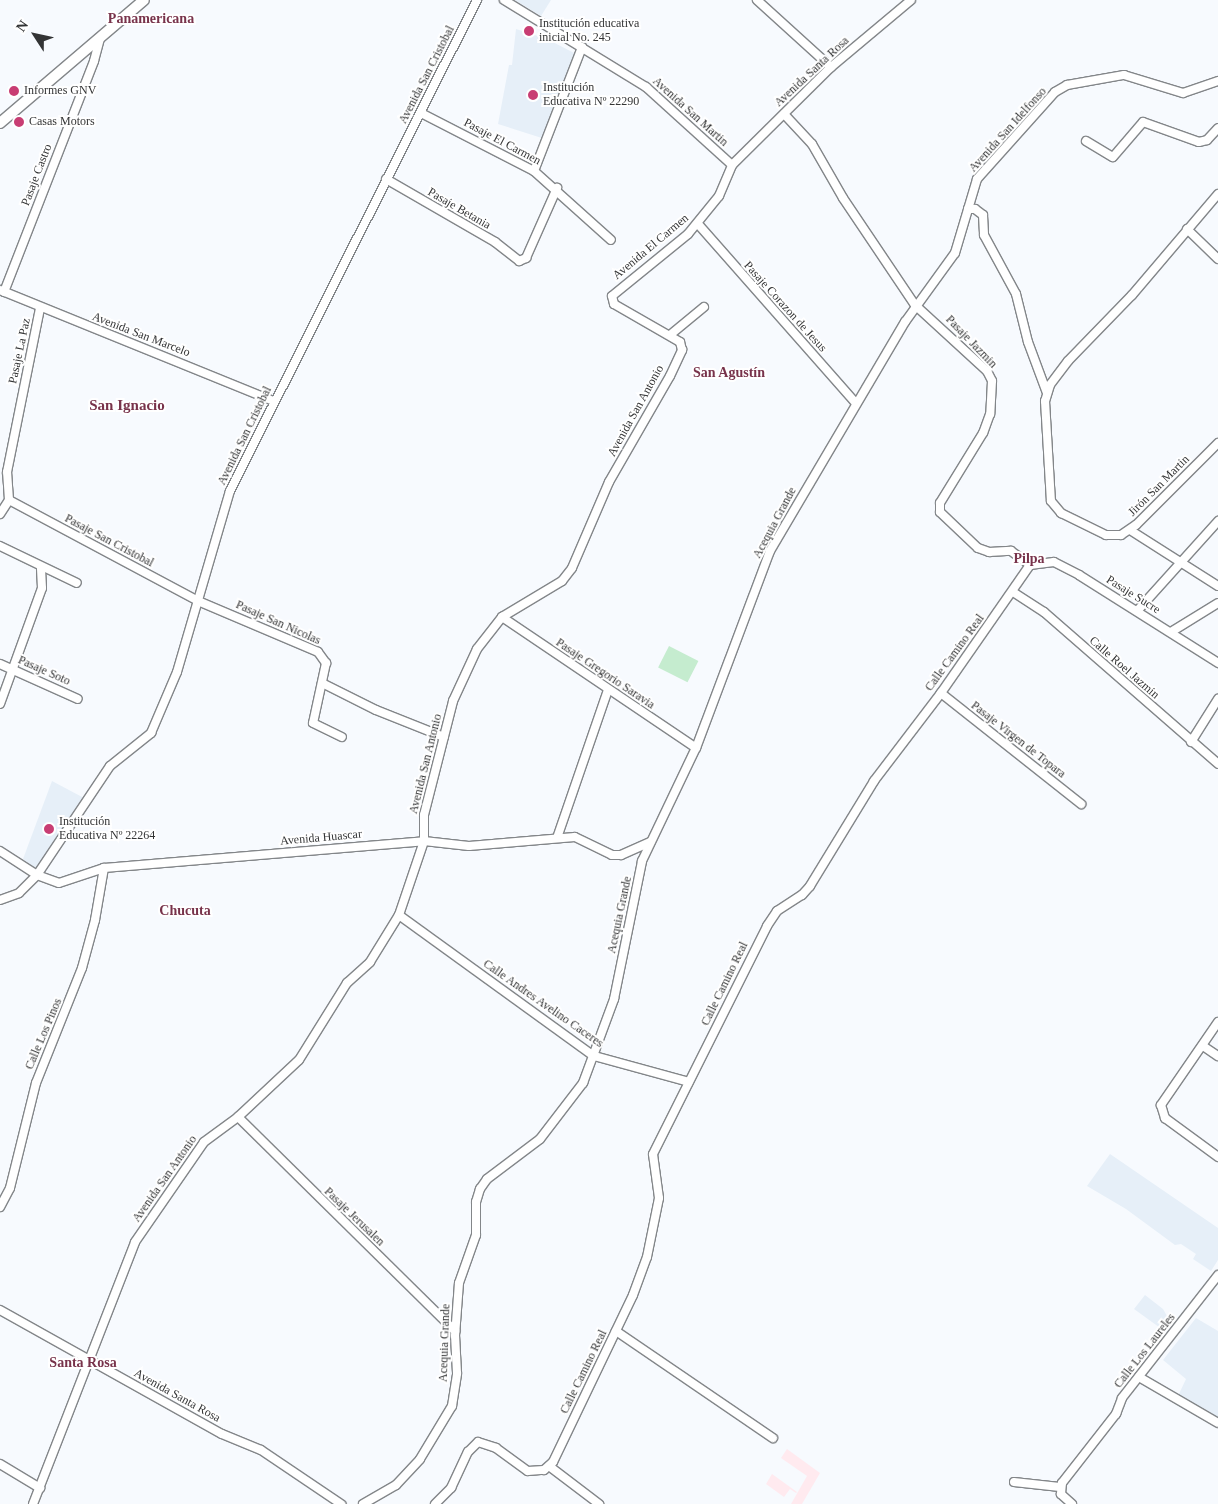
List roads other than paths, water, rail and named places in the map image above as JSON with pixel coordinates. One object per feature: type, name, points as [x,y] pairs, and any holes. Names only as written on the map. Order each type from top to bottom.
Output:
[{"type":"highway","points":[[0,123],[144,0]]},
{"type":"street","name":"Avenida San Cristobal","points":[[37,874],[110,766],[151,733],[177,672],[230,492],[274,401],[300,356],[386,179],[478,0]]},
{"type":"street","name":"Avenida San Martin","points":[[504,0],[646,87],[732,165]]},
{"type":"street","points":[[757,0],[831,67]]},
{"type":"street","name":"Avenida Santa Rosa","points":[[732,165],[831,67],[911,0]]},
{"type":"street","name":"Pasaje Castro","points":[[2,291],[94,61],[100,38]]},
{"type":"street","points":[[534,171],[582,47]]},
{"type":"street","name":"Avenida San Idelfonso","points":[[915,305],[955,252],[974,186],[982,174],[1055,92],[1067,84],[1124,76],[1183,93],[1218,81]]},
{"type":"street","name":"Pasaje El Carmen","points":[[421,113],[534,171],[557,188],[611,240]]},
{"type":"street","name":"Pasaje Jazmin","points":[[784,114],[812,144],[843,198],[915,305],[987,371],[992,381],[990,414],[940,503],[940,512],[978,548],[988,552],[1011,551],[1030,566]]},
{"type":"street","points":[[1086,141],[1113,157],[1143,122],[1200,142],[1207,140],[1218,128]]},
{"type":"street","name":"Avenida El Carmen","points":[[670,335],[614,304],[614,293],[698,224],[719,196],[732,165]]},
{"type":"street","name":"Pasaje Betania","points":[[386,179],[495,242],[519,261],[526,258],[557,188]]},
{"type":"street","points":[[1047,393],[1068,361],[1132,295],[1218,194]]},
{"type":"street","name":"Jirón San Martin","points":[[968,209],[975,209],[983,214],[984,235],[1016,294],[1028,342],[1047,393],[1051,501],[1056,509],[1106,536],[1121,535],[1130,530],[1218,443]]},
{"type":"street","name":"Pasaje Corazon de Jesus","points":[[698,224],[856,403]]},
{"type":"street","points":[[1187,229],[1218,259]]},
{"type":"street","name":"Avenida San Marcelo","points":[[2,291],[40,308],[274,401]]},
{"type":"street","name":"Acequia Grande","points":[[363,1504],[396,1485],[439,1431],[452,1406],[457,1373],[455,1331],[459,1283],[476,1235],[476,1202],[480,1189],[488,1179],[540,1139],[573,1099],[594,1056],[614,999],[642,861],[696,748],[770,551],[915,305]]},
{"type":"street","points":[[670,335],[704,307]]},
{"type":"street","name":"Pasaje La Paz","points":[[9,500],[7,472],[40,308]]},
{"type":"street","name":"Avenida San Antonio","points":[[33,1504],[89,1360],[125,1260],[135,1242],[204,1142],[238,1117],[299,1060],[340,993],[370,962],[399,915],[424,841],[424,816],[454,701],[477,648],[502,617],[562,580],[572,568],[609,482],[670,376],[682,346],[670,335]]},
{"type":"street","points":[[0,514],[9,500]]},
{"type":"street","name":"Pasaje San Cristobal","points":[[9,500],[198,601]]},
{"type":"street","points":[[1138,610],[1183,563],[1218,521]]},
{"type":"street","points":[[1130,530],[1218,586]]},
{"type":"street","points":[[0,546],[40,567],[77,583]]},
{"type":"street","name":"Pasaje Sucre","points":[[1030,566],[1054,562],[1138,610],[1218,663]]},
{"type":"street","name":"Calle Camino Real","points":[[549,1466],[616,1331],[648,1257],[659,1198],[653,1154],[767,926],[777,911],[802,895],[810,886],[874,781],[941,693],[1030,566]]},
{"type":"street","points":[[0,704],[42,588],[40,567]]},
{"type":"street","name":"Calle Roel Jazmin","points":[[1013,592],[1044,612],[1218,764]]},
{"type":"street","name":"Pasaje San Nicolas","points":[[198,601],[318,652],[326,663],[313,723],[342,737]]},
{"type":"street","points":[[1171,632],[1218,603]]},
{"type":"street","name":"Pasaje Gregorio Saravia","points":[[502,617],[696,748]]},
{"type":"street","name":"Pasaje Soto","points":[[0,664],[78,699]]},
{"type":"street","points":[[322,683],[376,710],[444,737]]},
{"type":"street","points":[[557,838],[608,690]]},
{"type":"street","name":"Pasaje Virgen de Topara","points":[[941,693],[1081,804]]},
{"type":"street","points":[[1191,742],[1218,698]]},
{"type":"street","name":"Avenida Huascar","points":[[0,850],[37,874],[59,883],[104,868],[424,841],[469,846],[575,837],[612,855],[621,855],[650,842]]},
{"type":"street","name":"Calle Los Pinos","points":[[0,1207],[10,1188],[36,1082],[82,968],[96,920],[104,868]]},
{"type":"street","points":[[0,900],[19,893],[37,874]]},
{"type":"street","name":"Calle Andres Avelino Caceres","points":[[399,915],[594,1056],[689,1082]]},
{"type":"street","points":[[1218,1022],[1161,1105],[1165,1118],[1218,1158]]},
{"type":"street","points":[[1202,1046],[1218,1056]]},
{"type":"street","name":"Pasaje Jerusalen","points":[[238,1117],[455,1331]]},
{"type":"street","name":"Calle Los Laureles","points":[[1060,1489],[1116,1414],[1122,1398],[1218,1275]]},
{"type":"street","name":"Avenida Santa Rosa","points":[[0,1310],[222,1434],[261,1450],[341,1504]]},
{"type":"street","points":[[616,1331],[773,1438]]},
{"type":"street","points":[[1139,1377],[1218,1423]]},
{"type":"street","points":[[435,1504],[451,1488],[468,1452],[478,1442],[496,1448],[528,1471],[537,1472],[549,1466],[599,1504]]},
{"type":"street","points":[[0,1464],[40,1488]]},
{"type":"street","points":[[1014,1482],[1060,1489],[1072,1504]]},
{"type":"place","name":"Institución educativa inicial No. 245","points":[[529,31]]},
{"type":"place","name":"Informes GNV","points":[[14,91]]},
{"type":"place","name":"Institución Educativa Nº 22290","points":[[533,95]]},
{"type":"place","name":"Casas Motors","points":[[19,122]]},
{"type":"place","name":"Institución Educativa Nº 22264","points":[[49,829]]},
{"type":"district","name":"Panamericana","points":[[151,19]]},
{"type":"district","name":"San Agustín","points":[[729,373]]},
{"type":"district","name":"San Ignacio","points":[[127,406]]},
{"type":"district","name":"Pilpa","points":[[1029,559]]},
{"type":"district","name":"Chucuta","points":[[185,911]]},
{"type":"district","name":"Santa Rosa","points":[[83,1363]]}]
